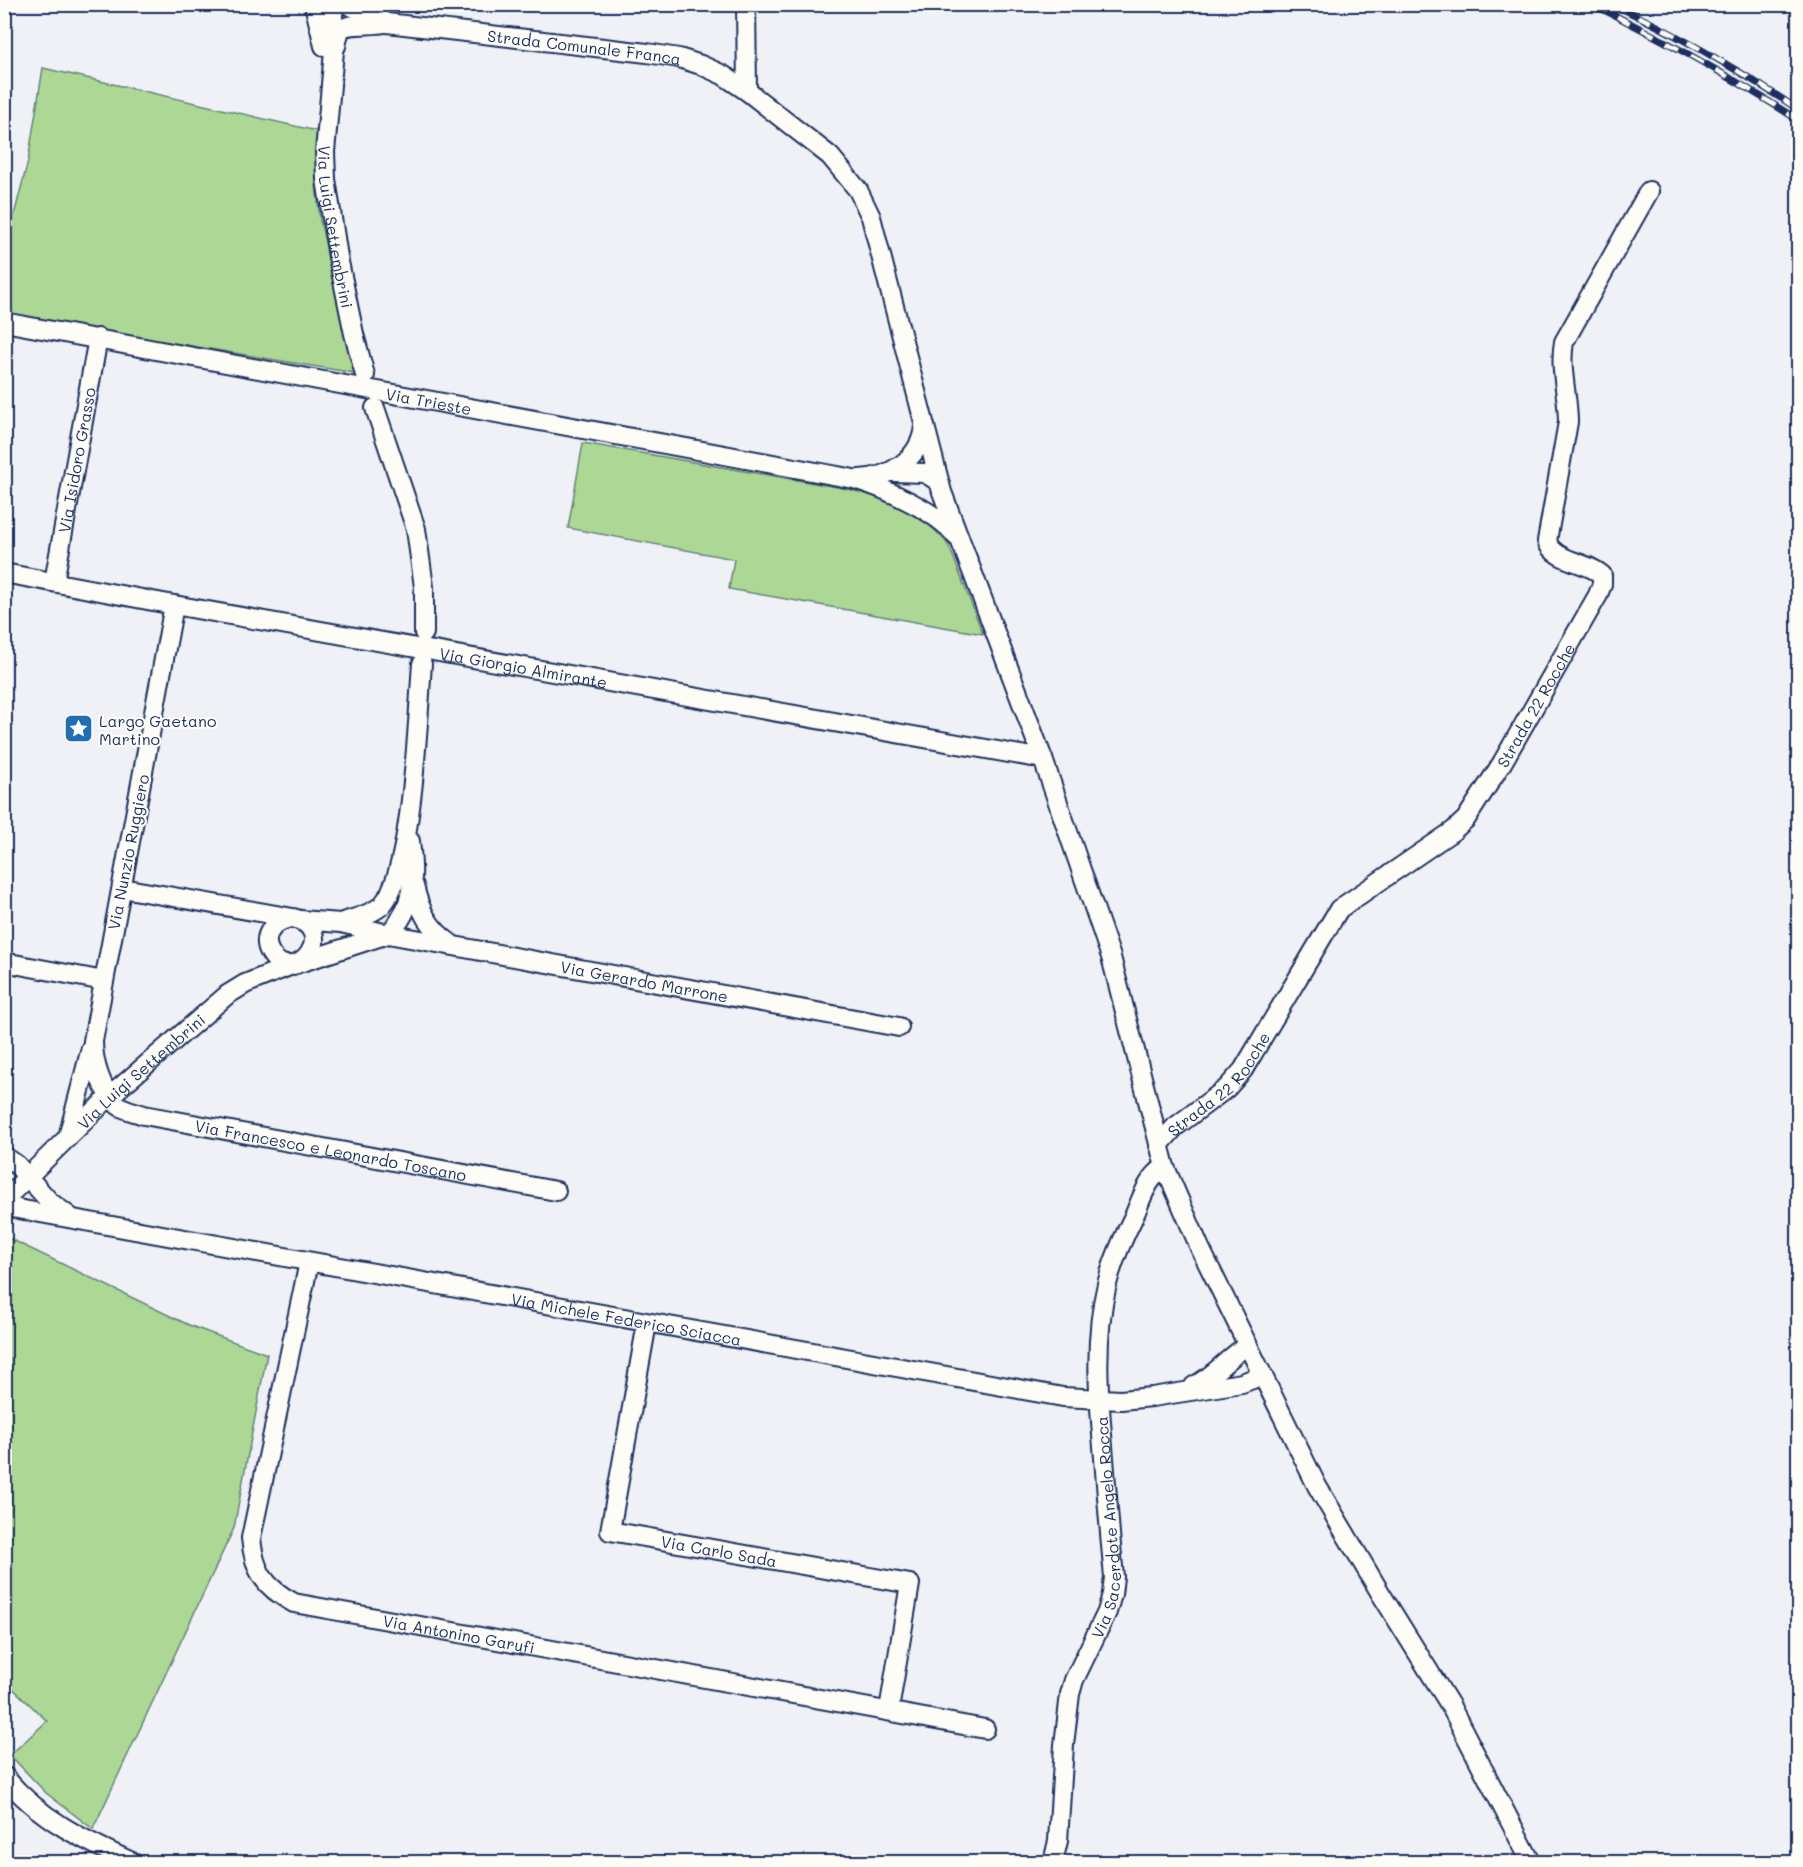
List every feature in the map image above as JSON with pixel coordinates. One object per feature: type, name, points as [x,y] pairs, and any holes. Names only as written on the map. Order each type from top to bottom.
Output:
[{"type":"street","points":[[314,4],[331,76]]},
{"type":"street","points":[[334,4],[332,28],[334,51]]},
{"type":"street","points":[[347,4],[387,23],[416,27]]},
{"type":"street","points":[[366,4],[381,13],[416,27]]},
{"type":"street","points":[[746,4],[747,91]]},
{"type":"street","points":[[334,51],[340,31],[344,27],[387,23]]},
{"type":"street","name":"Strada Comunale Franca","points":[[416,27],[679,58],[701,65],[723,75],[747,91],[830,156],[858,190],[871,216],[939,482],[1043,759],[1111,957],[1165,1167],[1200,1248],[1317,1486],[1450,1705],[1531,1863]]},
{"type":"street","name":"Via Luigi Settembrini","points":[[334,51],[325,152],[326,179],[338,257],[365,375]]},
{"type":"street","name":"Strada 22 Rocche","points":[[1160,1145],[1175,1127],[1227,1088],[1243,1070],[1339,909],[1453,831],[1466,819],[1502,763],[1598,595],[1602,575],[1595,569],[1557,554],[1550,549],[1547,541],[1568,422],[1568,404],[1561,356],[1564,342],[1649,191]]},
{"type":"street","name":"Via Trieste","points":[[4,322],[854,479]]},
{"type":"street","name":"Via Isidoro Grasso","points":[[54,582],[98,338]]},
{"type":"street","points":[[375,408],[416,529],[424,587],[424,633]]},
{"type":"street","points":[[892,472],[914,452],[923,434],[924,423]]},
{"type":"street","points":[[892,472],[925,473],[939,482],[935,492],[928,497],[920,498],[889,492],[854,479],[868,479],[892,472]]},
{"type":"street","points":[[889,492],[946,525],[963,545]]},
{"type":"street","name":"Via Giorgio Almirante","points":[[4,573],[1043,759]]},
{"type":"street","name":"Via Nunzio Ruggiero","points":[[110,1096],[96,1070],[93,1041],[174,605]]},
{"type":"street","points":[[122,888],[296,919],[341,922],[369,914],[382,905],[391,892],[408,827],[422,664]]},
{"type":"street","points":[[408,827],[413,882],[418,905],[441,937],[452,945]]},
{"type":"street","points":[[388,934],[404,915],[410,901],[413,882]]},
{"type":"street","points":[[296,919],[311,930],[314,945],[306,959],[296,964],[278,961],[272,956],[267,941],[269,934],[278,921],[296,919]]},
{"type":"street","name":"Via Gerardo Marrone","points":[[341,922],[388,934],[899,1027]]},
{"type":"street","name":"Via Luigi Settembrini","points":[[4,1200],[110,1096],[227,995],[245,984],[296,964],[388,934]]},
{"type":"street","points":[[4,962],[104,981]]},
{"type":"street","points":[[68,1137],[93,1041]]},
{"type":"street","name":"Via Francesco e Leonardo Toscano","points":[[110,1096],[119,1106],[144,1115],[556,1191]]},
{"type":"street","points":[[4,1156],[28,1176],[50,1202],[71,1218]]},
{"type":"street","name":"Via Sacerdote Angelo Rocca","points":[[1053,1863],[1058,1841],[1064,1745],[1070,1694],[1074,1680],[1107,1612],[1114,1577],[1099,1400],[1100,1329],[1107,1285],[1112,1266],[1148,1184],[1157,1172],[1165,1167]]},
{"type":"street","name":"Via Michele Federico Sciacca","points":[[4,1204],[18,1209],[1063,1397],[1099,1400],[1152,1397],[1182,1391]]},
{"type":"street","name":"Via Antonino Garufi","points":[[309,1262],[251,1538],[252,1557],[261,1576],[276,1593],[294,1602],[986,1729]]},
{"type":"street","name":"Via Carlo Sada","points":[[647,1323],[610,1531],[910,1584],[889,1710]]},
{"type":"street","points":[[1182,1391],[1207,1378],[1230,1356],[1248,1345]]},
{"type":"street","points":[[1182,1391],[1242,1383],[1263,1376]]},
{"type":"street","points":[[4,1776],[34,1806],[62,1828],[132,1863]]},
{"type":"green space","points":[[43,68],[317,131],[316,184],[320,220],[355,373],[15,317],[5,297],[5,250],[28,161]]},
{"type":"green space","points":[[583,443],[848,489],[876,497],[904,509],[929,525],[949,546],[983,634],[729,589],[734,559],[568,528]]},
{"type":"green space","points":[[4,1236],[191,1326],[267,1354],[234,1528],[93,1829],[46,1793],[10,1755],[47,1721],[5,1681]]},
{"type":"railway","points":[[1592,4],[1697,59],[1798,120]]},
{"type":"railway","points":[[1613,4],[1705,52],[1793,106]]},
{"type":"place","name":"Largo Gaetano Martino","points":[[78,729]]}]
